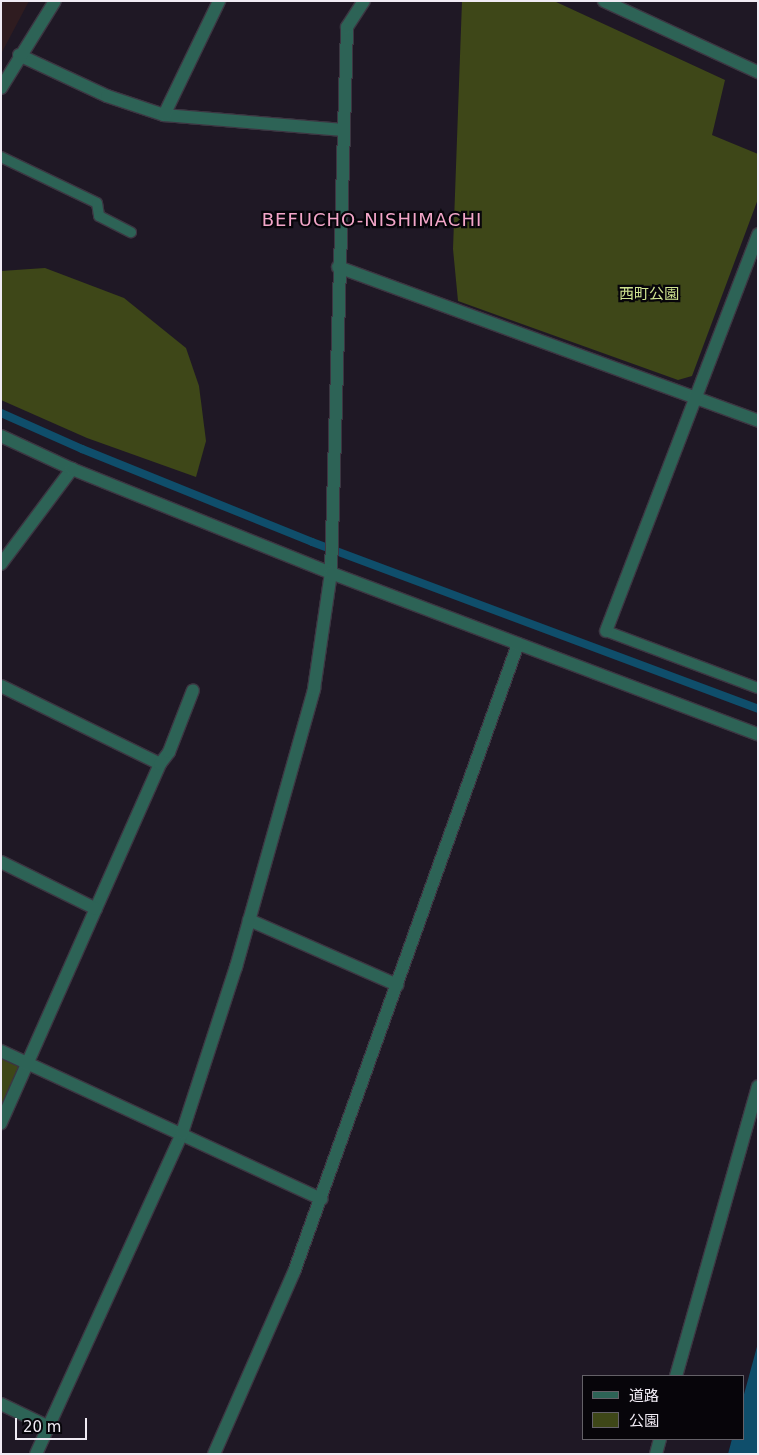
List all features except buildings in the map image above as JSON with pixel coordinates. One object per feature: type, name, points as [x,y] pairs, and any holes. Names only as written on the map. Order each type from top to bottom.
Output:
[{"type":"street","points":[[1,88],[19,55],[55,1]]},
{"type":"street","points":[[164,115],[220,1]]},
{"type":"street","points":[[36,1454],[182,1133],[249,920],[314,689],[331,573],[342,130],[347,27],[364,1]]},
{"type":"street","points":[[604,1],[758,72]]},
{"type":"street","points":[[19,55],[107,96],[164,115],[342,130]]},
{"type":"street","points":[[606,631],[758,234]]},
{"type":"street","points":[[338,267],[758,422]]},
{"type":"street","points":[[1,436],[72,469],[331,573],[758,734]]},
{"type":"street","points":[[1,564],[72,469]]},
{"type":"street","points":[[214,1454],[294,1272],[518,644]]},
{"type":"street","points":[[1,686],[160,764]]},
{"type":"street","points":[[1,1123],[160,764],[169,752],[193,690]]},
{"type":"street","points":[[1,862],[96,909]]},
{"type":"street","points":[[249,920],[397,985]]},
{"type":"street","points":[[1,1050],[321,1199]]},
{"type":"street","points":[[676,1375],[758,1086]]},
{"type":"street","points":[[1,1404],[49,1427]]},
{"type":"street","points":[[656,1454],[660,1440]]},
{"type":"lane","points":[[1,157],[97,203],[99,216],[132,232]]},
{"type":"lane","points":[[606,631],[758,688]]},
{"type":"shaded area","points":[[1,1],[29,1],[1,54]]},
{"type":"green space","name":"西町公園","points":[[462,1],[554,1],[725,80],[712,135],[758,154],[758,199],[692,376],[678,380],[458,301],[453,249]]},
{"type":"green space","points":[[45,268],[124,298],[186,348],[199,386],[206,441],[196,477],[87,438],[1,400],[1,271]]},
{"type":"green space","points":[[1,1057],[20,1066],[1,1108]]},
{"type":"water","points":[[758,1343],[758,1454],[728,1454],[732,1440],[744,1440],[744,1394]]},
{"type":"waterway","points":[[1,413],[82,449],[312,542],[758,709]]},
{"type":"district","name":"BEFUCHO-NISHIMACHI","points":[[372,220]]}]
